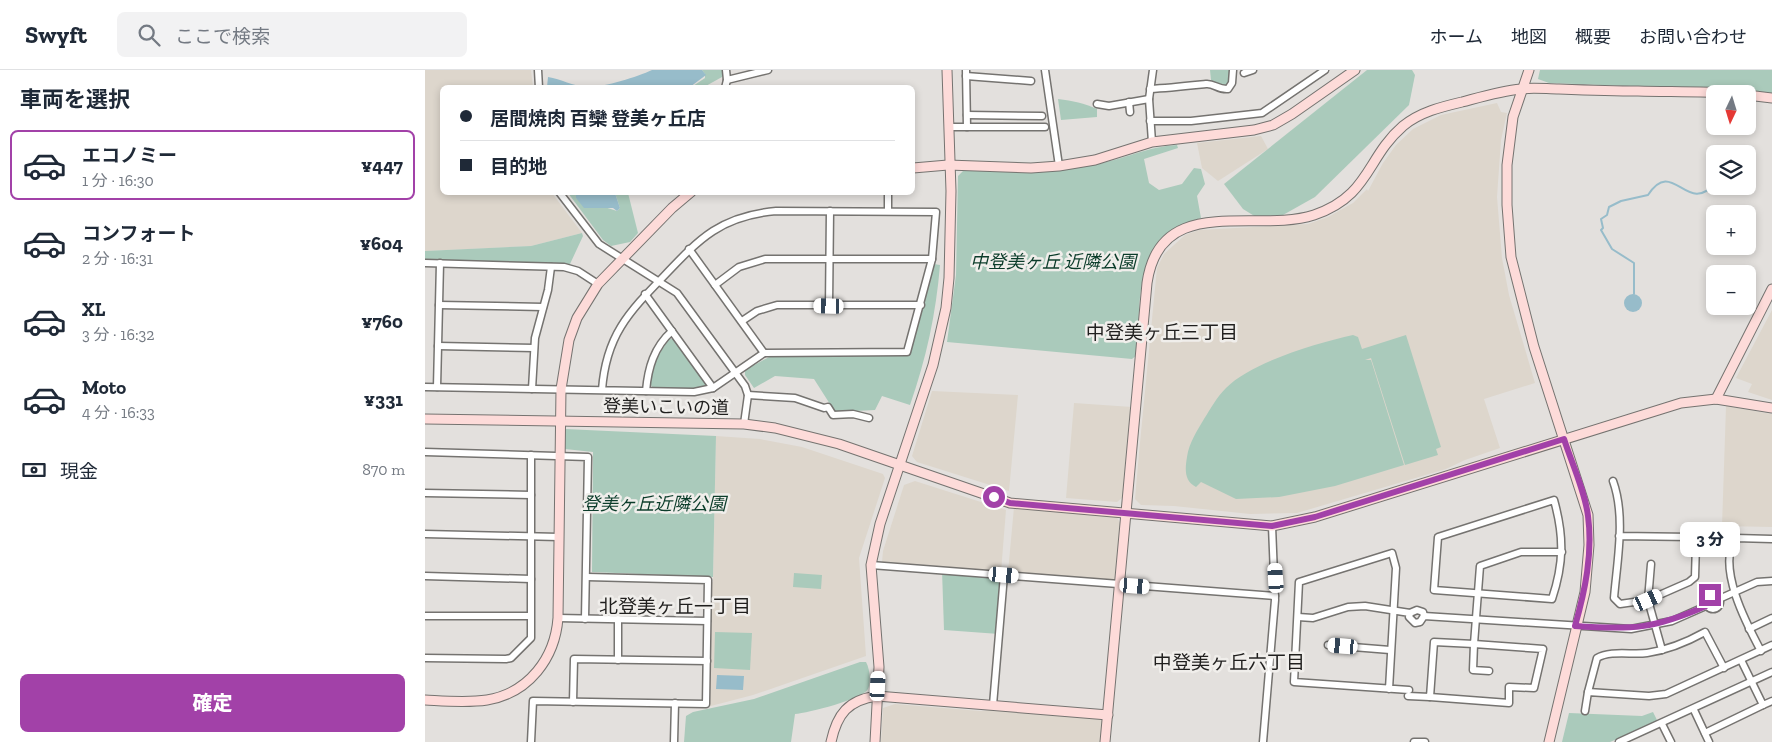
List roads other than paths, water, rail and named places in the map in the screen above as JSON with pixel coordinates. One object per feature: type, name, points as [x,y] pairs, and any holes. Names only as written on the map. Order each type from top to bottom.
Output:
[{"type":"street","points":[[538,70],[539,85]]},
{"type":"street","points":[[726,85],[729,70]]},
{"type":"street","points":[[727,80],[767,70]]},
{"type":"street","points":[[875,742],[879,667],[871,564],[881,524],[928,383],[946,308],[950,230],[947,70]]},
{"type":"street","points":[[1045,70],[1059,166]]},
{"type":"street","points":[[1152,142],[1149,99],[1153,70]]},
{"type":"street","points":[[1150,89],[1187,88],[1209,84],[1220,89],[1228,88],[1232,83],[1233,70]]},
{"type":"street","points":[[1243,73],[1253,70]]},
{"type":"street","points":[[1150,120],[1191,121],[1262,113],[1325,70]]},
{"type":"street","points":[[915,168],[949,165],[1031,168],[1059,166],[1095,160],[1152,142],[1254,130],[1273,125],[1293,114],[1355,70]]},
{"type":"street","points":[[1529,70],[1513,117],[1507,164],[1510,249],[1520,300],[1588,515],[1589,545],[1585,592],[1575,626],[1549,742]]},
{"type":"street","points":[[967,126],[966,73],[1031,80]]},
{"type":"street","points":[[1105,742],[1147,283],[1151,263],[1160,246],[1177,232],[1194,224],[1301,217],[1325,210],[1340,203],[1359,186],[1386,145],[1403,126],[1442,106],[1523,88],[1706,93]]},
{"type":"street","points":[[1756,96],[1772,98]]},
{"type":"street","points":[[1097,104],[1109,106],[1149,99]]},
{"type":"street","points":[[1129,102],[1130,112]]},
{"type":"street","points":[[967,115],[1042,116]]},
{"type":"street","points":[[949,127],[1045,127]]},
{"type":"street","points":[[561,195],[599,244],[659,280],[683,300],[745,386],[748,395],[744,424]]},
{"type":"street","points":[[425,700],[480,701],[498,698],[515,690],[537,672],[548,656],[555,637],[558,618],[561,389],[565,357],[573,329],[599,284],[672,208],[687,195]]},
{"type":"street","points":[[888,195],[888,211]]},
{"type":"street","points":[[425,387],[695,392],[713,388],[764,353],[907,352],[921,306],[932,259],[936,212],[776,211],[743,216],[715,228],[689,250],[645,294],[624,319],[613,338],[606,359],[602,390]]},
{"type":"street","points":[[829,306],[830,211]]},
{"type":"street","points":[[689,250],[764,353]]},
{"type":"street","points":[[715,285],[739,267],[758,260],[829,258],[932,259]]},
{"type":"street","points":[[425,263],[573,268],[599,284]]},
{"type":"street","points":[[437,387],[440,264]]},
{"type":"street","points":[[532,389],[534,348],[551,266]]},
{"type":"street","points":[[1716,399],[1772,288]]},
{"type":"street","points":[[645,294],[713,388]]},
{"type":"street","points":[[439,305],[543,307]]},
{"type":"street","points":[[742,321],[757,311],[772,305],[921,306]]},
{"type":"street","points":[[646,391],[652,360],[661,343],[672,331]]},
{"type":"street","points":[[438,346],[534,348]]},
{"type":"street","points":[[748,395],[795,398],[824,408],[828,407],[833,416],[853,414],[869,418]]},
{"type":"street","name":"登美いこいの道","points":[[425,419],[744,424],[775,428],[805,435],[900,464],[1010,503],[1272,526],[1315,517],[1681,403],[1716,399],[1772,408]]},
{"type":"street","points":[[425,452],[588,457],[585,619]]},
{"type":"street","points":[[425,658],[511,658],[531,638],[531,454]]},
{"type":"street","points":[[1613,481],[1618,495],[1619,536],[1614,598],[1620,604],[1648,600],[1689,582],[1695,577],[1696,543],[1692,537],[1619,536]]},
{"type":"street","points":[[425,493],[531,495]]},
{"type":"street","points":[[1554,500],[1561,528],[1562,552],[1558,582],[1552,599],[1434,590],[1437,538],[1554,500]]},
{"type":"street","points":[[1263,742],[1275,596],[1272,526]]},
{"type":"street","points":[[425,534],[559,537]]},
{"type":"street","points":[[1761,651],[1749,629],[1734,592],[1730,577],[1731,544],[1735,538],[1772,539]]},
{"type":"street","points":[[1489,671],[1473,670],[1480,593],[1480,566],[1521,552],[1562,552]]},
{"type":"street","points":[[1389,689],[1396,568],[1392,553],[1299,582],[1293,682],[1389,689],[1430,698],[1509,703],[1509,687],[1534,688],[1543,649],[1434,642],[1430,698]]},
{"type":"street","points":[[871,564],[1275,596]]},
{"type":"street","points":[[1651,564],[1648,600],[1662,650]]},
{"type":"street","points":[[993,705],[1004,575]]},
{"type":"street","points":[[425,576],[531,579]]},
{"type":"street","points":[[531,742],[533,701],[706,704],[708,580],[587,577]]},
{"type":"street","points":[[1706,606],[1707,598],[1710,595],[1719,599],[1757,582],[1772,581]]},
{"type":"street","points":[[1706,606],[1710,609],[1716,608],[1720,603],[1719,599]]},
{"type":"street","points":[[1410,613],[1409,617],[1415,623],[1424,616],[1614,629],[1655,625],[1672,621],[1706,606]]},
{"type":"street","points":[[1297,617],[1323,616],[1348,607],[1373,607],[1393,612],[1410,613],[1419,610],[1424,616]]},
{"type":"street","points":[[425,616],[530,616]]},
{"type":"street","points":[[558,618],[707,621]]},
{"type":"street","points":[[1749,629],[1772,618]]},
{"type":"street","points":[[618,619],[618,660]]},
{"type":"street","points":[[1585,711],[1597,658],[1603,654],[1627,655],[1662,650],[1705,632],[1724,668]]},
{"type":"street","points":[[1328,645],[1390,650]]},
{"type":"street","points":[[1588,692],[1649,696],[1666,694],[1772,645]]},
{"type":"street","points":[[573,702],[574,659],[707,661]]},
{"type":"street","points":[[1741,660],[1763,705]]},
{"type":"street","points":[[1619,742],[1693,710],[1772,672]]},
{"type":"street","points":[[831,742],[834,727],[841,714],[861,698],[877,696],[1108,715]]},
{"type":"street","points":[[1705,733],[1772,701]]},
{"type":"street","points":[[675,703],[675,742]]},
{"type":"street","points":[[1693,710],[1709,742]]},
{"type":"street","points":[[1662,724],[1671,742]]},
{"type":"street","points":[[1414,742],[1425,742]]},
{"type":"water","points":[[652,70],[702,70],[706,75],[693,85],[606,85]]},
{"type":"water","points":[[548,77],[576,85],[547,85]]},
{"type":"water","points":[[576,195],[616,195],[620,208],[617,211],[613,208],[584,208],[576,198]]},
{"type":"water","points":[[1633,294],[1639,297],[1642,303],[1639,309],[1633,312],[1627,309],[1624,303],[1627,297]]},
{"type":"water","points":[[717,675],[744,676],[743,690],[716,689]]},
{"type":"waterway","points":[[1634,294],[1634,263],[1612,249],[1601,230],[1603,228],[1601,219],[1607,215],[1609,207],[1621,201],[1648,195],[1657,185],[1665,181],[1696,194],[1706,191]]},
{"type":"district","name":"中登美ヶ丘三丁目","points":[[1162,332]]},
{"type":"district","name":"北登美ヶ丘一丁目","points":[[675,606]]},
{"type":"district","name":"中登美ヶ丘六丁目","points":[[1229,662]]},
{"type":"park label","name":"中登美ヶ丘 近隣公園","points":[[1053,262]]},
{"type":"park label","name":"登美ヶ丘近隣公園","points":[[654,504]]}]
